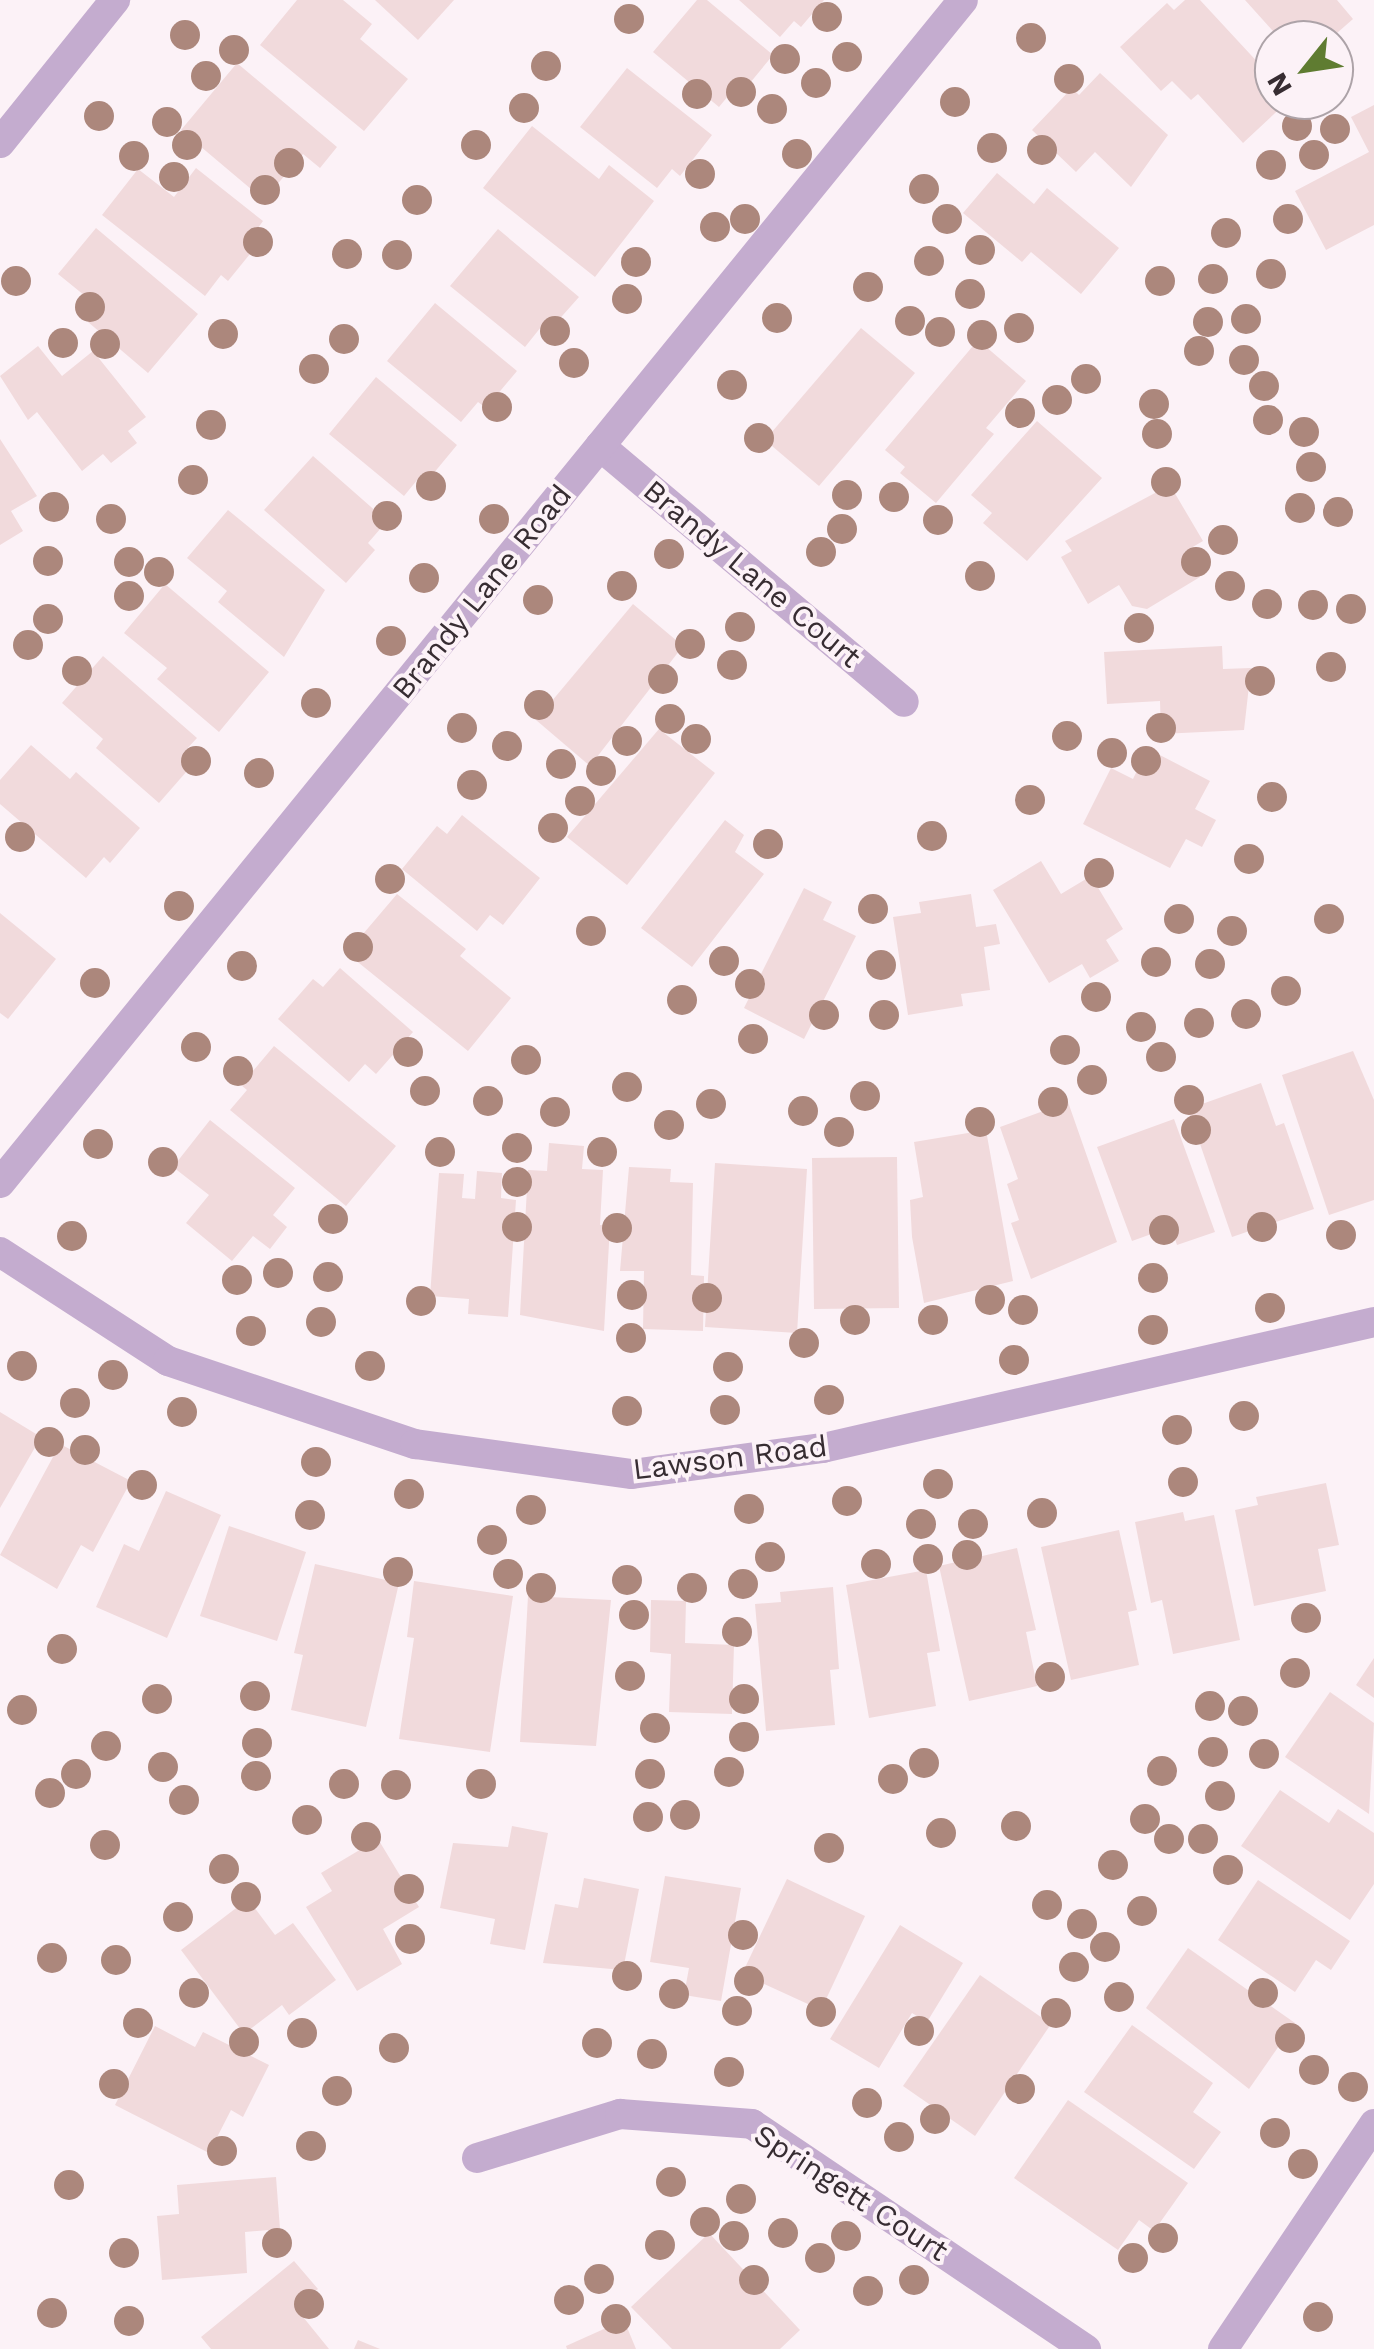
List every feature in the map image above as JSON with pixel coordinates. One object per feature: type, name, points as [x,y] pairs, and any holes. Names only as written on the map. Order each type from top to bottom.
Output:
[{"type":"street","points":[[0,143],[115,0]]},
{"type":"street","name":"Brandy Lane Road","points":[[0,1183],[963,0]]},
{"type":"street","name":"Brandy Lane Court","points":[[600,446],[904,702]]},
{"type":"street","name":"Lawson Road","points":[[0,1252],[168,1361],[415,1444],[632,1474],[823,1448],[1374,1322]]},
{"type":"street","name":"Springett Court","points":[[477,2158],[620,2114],[752,2124],[1086,2349]]},
{"type":"street","points":[[1222,2349],[1374,2124]]},
{"type":"building","points":[[297,0],[343,0],[372,24],[360,39],[408,79],[364,131],[260,45]]},
{"type":"building","points":[[375,0],[454,0],[418,40]]},
{"type":"building","points":[[697,0],[707,0],[773,55],[745,89],[738,84],[719,107],[653,52]]},
{"type":"building","points":[[739,0],[824,0],[801,27],[794,21],[780,37]]},
{"type":"building","points":[[1185,0],[1200,0],[1254,58],[1254,120],[1268,120],[1243,143],[1198,94],[1191,100],[1172,81],[1161,91],[1120,47],[1167,3],[1174,10]]},
{"type":"building","points":[[1245,0],[1337,0],[1353,19],[1352,20],[1263,20]]},
{"type":"building","points":[[237,63],[337,147],[320,168],[303,154],[264,200],[181,130]]},
{"type":"building","points":[[627,68],[712,135],[680,176],[672,169],[657,188],[580,127]]},
{"type":"building","points":[[1100,73],[1168,135],[1131,187],[1095,152],[1076,172],[1032,130],[1072,88],[1079,95]]},
{"type":"building","points":[[1374,105],[1374,225],[1326,250],[1295,191],[1369,152],[1353,120]]},
{"type":"building","points":[[532,126],[599,179],[609,165],[654,201],[595,277],[483,188]]},
{"type":"building","points":[[196,168],[263,221],[247,243],[254,249],[228,281],[221,275],[205,296],[102,215],[138,169],[174,197]]},
{"type":"building","points":[[997,173],[1034,204],[1047,188],[1119,248],[1081,294],[1031,252],[1022,262],[963,213]]},
{"type":"building","points":[[96,228],[198,314],[148,373],[88,322],[100,308],[58,274]]},
{"type":"building","points":[[498,229],[579,297],[547,333],[541,327],[525,347],[450,286]]},
{"type":"building","points":[[435,303],[517,371],[486,408],[478,402],[461,422],[387,361]]},
{"type":"building","points":[[861,328],[915,373],[819,486],[765,440]]},
{"type":"building","points":[[978,340],[1026,381],[986,428],[994,434],[936,503],[900,473],[905,467],[885,450]]},
{"type":"building","points":[[38,346],[62,376],[93,351],[146,417],[128,431],[137,443],[111,463],[103,454],[82,471],[37,412],[28,420],[0,376]]},
{"type":"building","points":[[376,377],[457,445],[428,480],[422,474],[404,496],[329,434]]},
{"type":"building","points":[[1037,421],[1102,478],[1027,561],[983,523],[992,513],[971,495]]},
{"type":"building","points":[[0,439],[37,496],[11,511],[23,531],[0,545]]},
{"type":"building","points":[[313,456],[387,521],[368,543],[375,550],[346,583],[264,510]]},
{"type":"building","points":[[1170,485],[1203,541],[1184,552],[1200,577],[1147,609],[1132,606],[1119,585],[1088,604],[1061,557],[1072,551],[1065,541]]},
{"type":"building","points":[[228,510],[325,590],[284,657],[218,602],[227,591],[187,558]]},
{"type":"building","points":[[165,584],[269,672],[219,732],[157,679],[167,668],[124,633]]},
{"type":"building","points":[[633,604],[683,646],[590,766],[536,720]]},
{"type":"building","points":[[1222,646],[1223,669],[1251,668],[1244,730],[1161,734],[1160,701],[1107,704],[1104,652]]},
{"type":"building","points":[[103,656],[197,738],[183,753],[194,763],[159,803],[96,748],[103,739],[62,703]]},
{"type":"building","points":[[659,729],[715,773],[627,885],[567,837]]},
{"type":"building","points":[[31,745],[70,779],[76,772],[140,828],[110,863],[104,857],[86,878],[0,804],[0,780]]},
{"type":"building","points":[[1156,753],[1210,781],[1195,809],[1216,820],[1202,847],[1186,839],[1170,868],[1083,824],[1111,768],[1133,779],[1143,758]]},
{"type":"building","points":[[462,815],[540,878],[503,925],[490,915],[477,931],[402,869],[437,826],[447,834]]},
{"type":"building","points":[[725,820],[744,835],[735,852],[764,874],[692,967],[641,928]]},
{"type":"building","points":[[1041,861],[1061,894],[1091,876],[1123,929],[1106,940],[1119,961],[1090,978],[1082,964],[1049,983],[993,890]]},
{"type":"building","points":[[804,888],[832,902],[823,920],[856,936],[804,1039],[744,1008]]},
{"type":"building","points":[[397,894],[466,949],[460,956],[511,998],[468,1051],[354,959],[371,939],[363,934]]},
{"type":"building","points":[[971,894],[976,927],[996,924],[1000,944],[984,947],[990,990],[961,994],[963,1006],[908,1015],[893,917],[921,913],[919,902]]},
{"type":"building","points":[[0,913],[56,959],[8,1019],[0,1013]]},
{"type":"building","points":[[340,968],[413,1032],[376,1074],[365,1064],[349,1082],[278,1019],[313,979],[323,987]]},
{"type":"building","points":[[274,1046],[396,1146],[346,1206],[230,1110],[247,1090],[241,1085]]},
{"type":"building","points":[[1353,1051],[1374,1100],[1374,1200],[1329,1215],[1282,1075]]},
{"type":"building","points":[[1261,1083],[1276,1126],[1284,1123],[1314,1209],[1232,1237],[1188,1109]]},
{"type":"building","points":[[1068,1102],[1117,1242],[1031,1279],[1011,1223],[1019,1220],[1007,1184],[1018,1179],[1000,1127]]},
{"type":"building","points":[[1174,1119],[1215,1232],[1177,1245],[1171,1227],[1132,1241],[1097,1147]]},
{"type":"building","points":[[210,1120],[295,1188],[273,1215],[287,1227],[270,1249],[253,1236],[232,1261],[186,1223],[209,1195],[173,1167]]},
{"type":"building","points":[[986,1130],[1013,1281],[924,1303],[912,1237],[910,1200],[923,1197],[914,1142]]},
{"type":"building","points":[[549,1143],[584,1146],[582,1169],[603,1170],[600,1225],[610,1226],[604,1331],[520,1315],[528,1170],[547,1171]]},
{"type":"building","points":[[897,1157],[899,1308],[814,1309],[812,1158]]},
{"type":"building","points":[[715,1163],[807,1169],[797,1333],[705,1327]]},
{"type":"building","points":[[629,1167],[671,1169],[670,1182],[693,1183],[691,1275],[704,1276],[703,1331],[643,1329],[644,1271],[620,1271]]},
{"type":"building","points":[[477,1171],[502,1173],[501,1198],[516,1200],[508,1317],[468,1314],[469,1299],[430,1296],[439,1173],[464,1174],[462,1198],[475,1199]]},
{"type":"building","points":[[0,1412],[41,1437],[0,1508]]},
{"type":"building","points":[[60,1444],[131,1481],[93,1552],[81,1545],[57,1589],[0,1555]]},
{"type":"building","points":[[1326,1483],[1339,1545],[1318,1549],[1326,1591],[1254,1606],[1235,1510],[1258,1505],[1256,1497]]},
{"type":"building","points":[[166,1491],[221,1515],[167,1638],[96,1607],[124,1544],[139,1551]]},
{"type":"building","points":[[1183,1512],[1185,1521],[1214,1515],[1240,1640],[1173,1654],[1162,1600],[1151,1603],[1135,1522]]},
{"type":"building","points":[[229,1526],[306,1552],[277,1641],[200,1616]]},
{"type":"building","points":[[1119,1530],[1137,1610],[1128,1612],[1139,1665],[1071,1680],[1041,1547]]},
{"type":"building","points":[[1017,1548],[1036,1630],[1026,1632],[1037,1686],[969,1701],[939,1566]]},
{"type":"building","points":[[315,1564],[399,1583],[366,1727],[291,1710],[303,1655],[294,1653]]},
{"type":"building","points":[[926,1570],[940,1651],[927,1653],[936,1706],[869,1718],[846,1585]]},
{"type":"building","points":[[414,1581],[513,1596],[490,1752],[399,1739],[414,1638],[407,1637]]},
{"type":"building","points":[[833,1587],[839,1669],[830,1670],[835,1725],[766,1731],[755,1604],[781,1602],[780,1592]]},
{"type":"building","points":[[528,1596],[611,1600],[596,1746],[520,1742]]},
{"type":"building","points":[[651,1600],[686,1601],[685,1643],[734,1645],[732,1714],[669,1712],[671,1654],[650,1652]]},
{"type":"building","points":[[1374,1658],[1374,1698],[1356,1685]]},
{"type":"building","points":[[1330,1692],[1374,1723],[1369,1814],[1285,1757]]},
{"type":"building","points":[[1280,1790],[1329,1823],[1338,1809],[1374,1833],[1374,1884],[1350,1920],[1241,1846]]},
{"type":"building","points":[[512,1826],[548,1833],[525,1950],[490,1944],[495,1919],[440,1908],[453,1843],[508,1847]]},
{"type":"building","points":[[378,1839],[419,1907],[383,1929],[402,1964],[357,1991],[306,1907],[332,1891],[321,1873]]},
{"type":"building","points":[[665,1876],[741,1888],[721,2001],[684,1995],[689,1968],[650,1962]]},
{"type":"building","points":[[584,1878],[639,1889],[623,1970],[543,1963],[555,1904],[578,1908]]},
{"type":"building","points":[[787,1879],[865,1916],[821,2010],[742,1974]]},
{"type":"building","points":[[1258,1880],[1350,1941],[1331,1970],[1316,1960],[1295,1992],[1218,1940]]},
{"type":"building","points":[[248,1899],[275,1935],[293,1923],[336,1980],[289,2015],[282,2005],[244,2034],[181,1950]]},
{"type":"building","points":[[900,1925],[963,1963],[927,2022],[912,2013],[879,2068],[830,2039]]},
{"type":"building","points":[[1188,1948],[1295,2023],[1249,2089],[1146,2008]]},
{"type":"building","points":[[980,1975],[1051,2024],[975,2136],[903,2086]]},
{"type":"building","points":[[1132,2025],[1213,2083],[1193,2112],[1221,2132],[1194,2169],[1084,2092]]},
{"type":"building","points":[[155,2026],[195,2047],[203,2032],[269,2065],[243,2117],[231,2110],[209,2153],[115,2105]]},
{"type":"building","points":[[1068,2100],[1188,2183],[1154,2231],[1139,2220],[1118,2250],[1014,2178]]},
{"type":"building","points":[[276,2177],[280,2229],[245,2232],[247,2273],[162,2280],[157,2216],[179,2214],[177,2185]]},
{"type":"building","points":[[709,2233],[800,2330],[780,2349],[672,2349],[631,2307]]},
{"type":"building","points":[[294,2261],[318,2289],[295,2307],[329,2349],[211,2349],[201,2337]]},
{"type":"building","points":[[624,2320],[636,2349],[567,2349],[566,2346]]},
{"type":"building","points":[[358,2340],[380,2349],[354,2349]]}]
